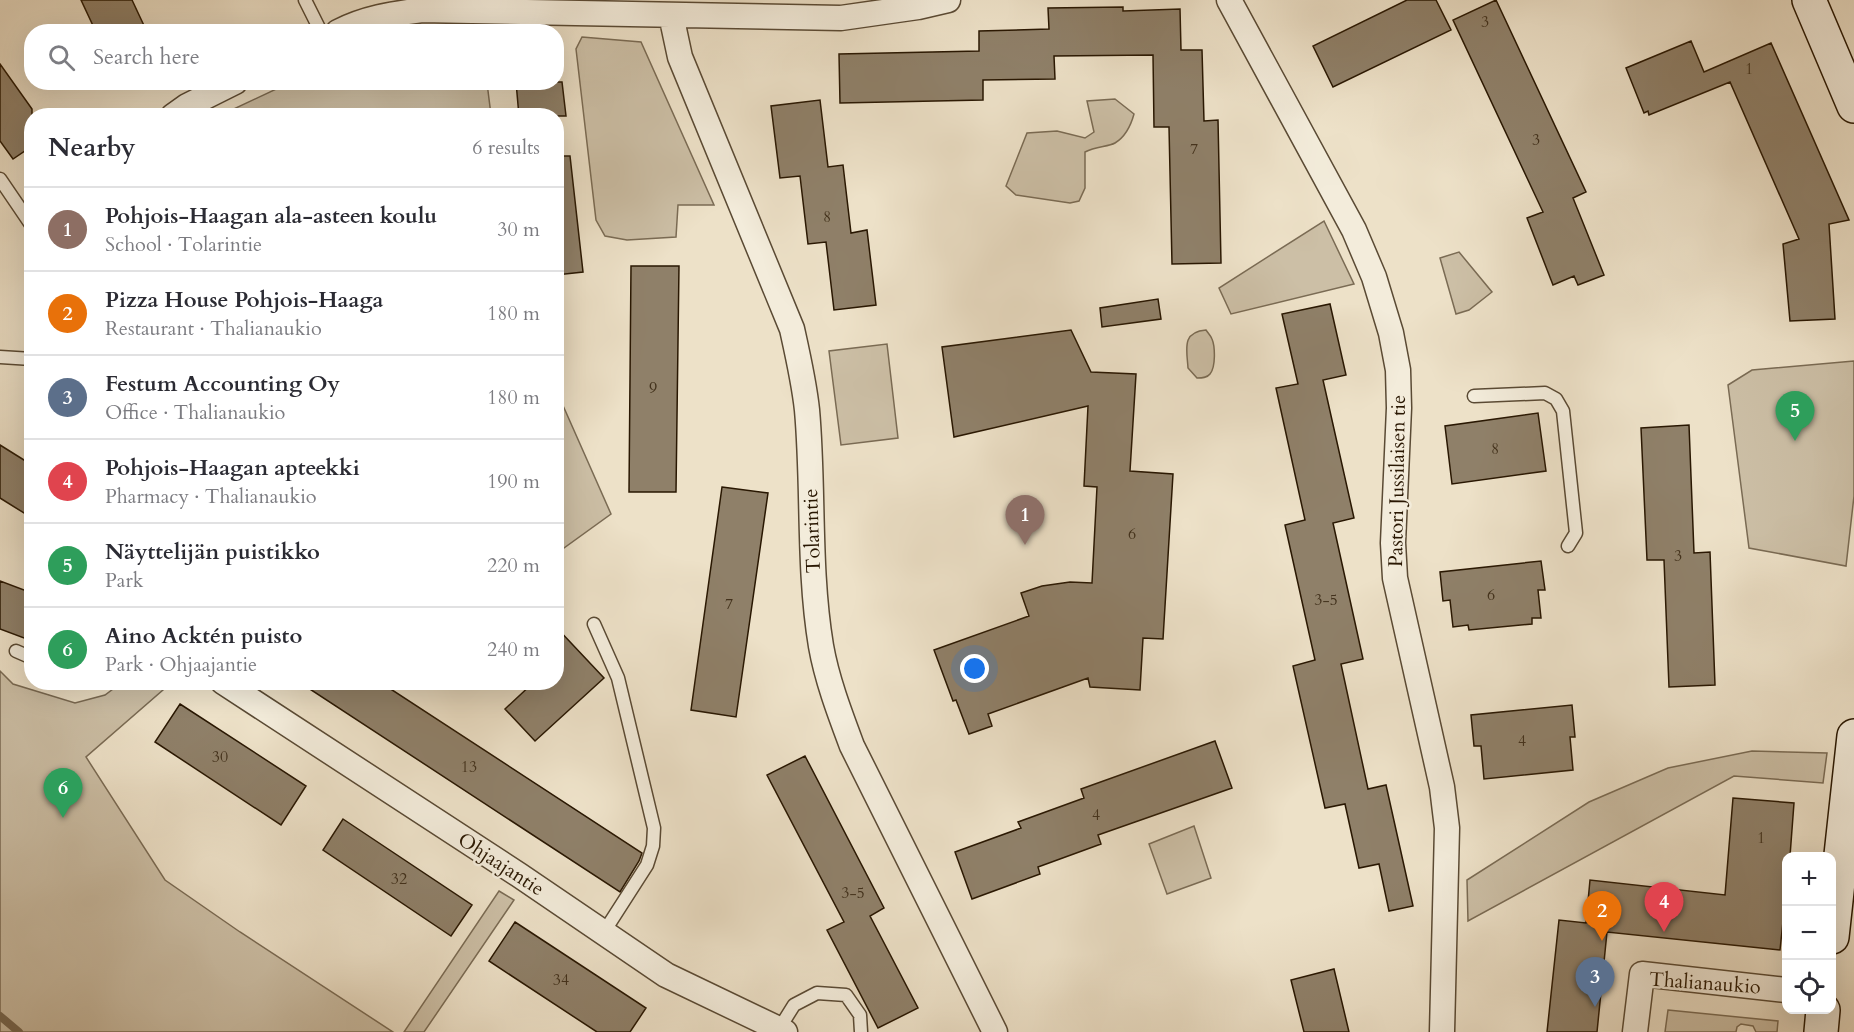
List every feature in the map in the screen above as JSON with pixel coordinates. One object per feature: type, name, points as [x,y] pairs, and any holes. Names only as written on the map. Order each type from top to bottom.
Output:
[{"type":"main road","points":[[1809,0],[1854,106]]},
{"type":"main road","points":[[1836,912],[1849,832],[1854,738]]},
{"type":"main road","points":[[1821,1032],[1823,1014]]},
{"type":"street","points":[[352,24],[384,15],[422,10],[841,18],[918,7],[948,0]]},
{"type":"street","name":"Pastori Jussilaisen tie","points":[[1229,0],[1354,230],[1374,277],[1391,333],[1398,370],[1399,408],[1393,543],[1395,578],[1442,787],[1448,828],[1443,1032]]},
{"type":"street","name":"Tolarintie","points":[[671,15],[680,57],[792,329],[807,410],[815,594],[821,647],[837,706],[852,746],[996,1032]]},
{"type":"street","points":[[184,108],[219,90]]},
{"type":"street","name":"Ohjaajantie","points":[[235,690],[519,875],[666,975],[782,1030]]},
{"type":"street","name":"Thalianaukio","points":[[1635,1032],[1642,974],[1782,990]]},
{"type":"lane","points":[[305,0],[317,24]]},
{"type":"lane","points":[[0,179],[24,214]]},
{"type":"lane","points":[[0,357],[24,358]]},
{"type":"lane","points":[[1474,396],[1545,393],[1556,399],[1563,411],[1575,533],[1568,546]]},
{"type":"lane","points":[[594,624],[618,678],[654,828],[653,846],[647,865],[604,932]]},
{"type":"lane","points":[[16,651],[24,654]]},
{"type":"lane","points":[[782,1030],[794,1005],[818,993],[846,995],[860,1015],[861,1032]]},
{"type":"shaded area","points":[[582,37],[641,42],[714,205],[678,205],[676,237],[627,240],[605,236],[596,220],[576,49]]},
{"type":"shaded area","points":[[274,90],[488,90],[490,108],[236,108]]},
{"type":"shaded area","points":[[1115,99],[1134,114],[1133,118],[1119,140],[1085,152],[1085,188],[1079,201],[1070,203],[1016,195],[1006,186],[1027,133],[1057,131],[1085,138],[1094,132],[1087,101]]},
{"type":"shaded area","points":[[1324,221],[1354,284],[1231,314],[1219,288]]},
{"type":"shaded area","points":[[1459,252],[1492,292],[1469,310],[1456,314],[1440,258]]},
{"type":"shaded area","points":[[1206,330],[1213,342],[1213,367],[1210,374],[1197,378],[1188,368],[1187,343],[1192,334]]},
{"type":"shaded area","points":[[887,344],[898,438],[841,445],[829,351]]},
{"type":"shaded area","points":[[1854,361],[1854,496],[1846,566],[1749,548],[1728,385],[1752,370]]},
{"type":"shaded area","points":[[564,408],[611,514],[564,548]]},
{"type":"shaded area","points":[[0,671],[13,684],[24,687],[24,690],[33,690],[75,703],[105,695],[112,690],[163,690],[86,757],[165,880],[393,1032],[0,1032]]},
{"type":"shaded area","points":[[1752,751],[1827,753],[1823,783],[1734,776],[1468,921],[1467,880],[1589,802],[1668,768]]},
{"type":"shaded area","points":[[1194,826],[1211,878],[1167,894],[1149,844]]},
{"type":"shaded area","points":[[499,891],[514,900],[424,1032],[404,1032]]},
{"type":"shaded area","points":[[1668,1010],[1778,1021],[1777,1032],[1756,1032],[1753,1026],[1741,1024],[1737,1027],[1736,1032],[1665,1032]]},
{"type":"building","points":[[81,0],[132,0],[143,24],[92,24]]},
{"type":"building","points":[[1407,0],[1436,0],[1451,30],[1333,87],[1313,46]]},
{"type":"building","points":[[1496,0],[1586,192],[1573,198],[1604,275],[1578,285],[1574,276],[1553,285],[1527,218],[1543,212],[1453,20]]},
{"type":"building","points":[[1123,7],[1123,11],[1180,9],[1181,50],[1202,50],[1204,121],[1218,120],[1221,263],[1172,264],[1169,127],[1154,127],[1153,55],[1054,56],[1055,79],[983,80],[983,100],[840,103],[839,54],[979,51],[979,31],[1049,29],[1048,8]]},
{"type":"building","points":[[1691,41],[1704,72],[1771,43],[1849,220],[1829,224],[1835,319],[1790,321],[1783,244],[1799,239],[1730,82],[1649,115],[1648,111],[1644,113],[1626,68]]},
{"type":"building","points":[[0,64],[31,108],[24,108],[24,151],[13,159],[0,141]]},
{"type":"building","points":[[517,90],[563,90],[566,116],[564,116],[564,108],[518,108]]},
{"type":"building","points":[[820,100],[828,167],[843,165],[851,233],[867,230],[876,305],[834,310],[826,242],[808,244],[800,176],[780,178],[771,106]]},
{"type":"building","points":[[564,156],[570,156],[583,272],[564,274]]},
{"type":"building","points":[[631,266],[679,266],[676,492],[629,492]]},
{"type":"building","points":[[1158,299],[1161,319],[1102,327],[1100,308]]},
{"type":"building","points":[[1330,304],[1346,375],[1323,380],[1354,518],[1333,523],[1363,659],[1341,664],[1368,789],[1386,785],[1413,906],[1389,911],[1379,864],[1359,868],[1345,804],[1325,808],[1293,666],[1315,660],[1285,525],[1305,520],[1276,388],[1298,384],[1282,314]]},
{"type":"building","points":[[1071,330],[1091,372],[1136,374],[1130,471],[1173,474],[1163,639],[1143,638],[1140,690],[1090,687],[1088,678],[988,714],[992,726],[969,734],[956,700],[953,701],[934,650],[1029,616],[1021,593],[1042,586],[1070,582],[1092,583],[1097,487],[1084,486],[1088,406],[954,437],[942,347]]},
{"type":"building","points":[[1538,413],[1546,471],[1452,484],[1445,426]]},
{"type":"building","points":[[1689,425],[1694,553],[1710,552],[1715,685],[1669,687],[1664,560],[1647,560],[1641,428]]},
{"type":"building","points":[[0,445],[24,460],[24,513],[0,498]]},
{"type":"building","points":[[722,487],[768,493],[736,717],[691,710]]},
{"type":"building","points":[[1541,561],[1545,590],[1538,590],[1541,618],[1532,618],[1532,624],[1469,630],[1468,625],[1453,627],[1450,600],[1443,601],[1440,572]]},
{"type":"building","points":[[0,581],[24,590],[24,638],[0,629]]},
{"type":"building","points":[[564,636],[604,678],[535,741],[505,709],[525,690],[564,690]]},
{"type":"building","points":[[311,690],[392,690],[642,853],[620,892]]},
{"type":"building","points":[[180,704],[306,786],[281,825],[155,742]]},
{"type":"building","points":[[1572,705],[1575,737],[1570,737],[1573,770],[1484,779],[1481,746],[1474,746],[1471,715]]},
{"type":"building","points":[[1215,741],[1232,788],[1098,835],[1101,844],[1038,867],[1040,874],[972,899],[955,852],[1021,828],[1018,822],[1084,798],[1081,789]]},
{"type":"building","points":[[805,756],[884,908],[870,916],[918,1008],[878,1028],[827,930],[844,922],[767,775]]},
{"type":"building","points":[[1733,798],[1794,803],[1790,852],[1782,852],[1780,950],[1607,932],[1597,1032],[1547,1032],[1559,920],[1586,923],[1590,880],[1725,895]]},
{"type":"building","points":[[343,819],[472,905],[451,936],[323,850]]},
{"type":"building","points":[[515,922],[646,1008],[630,1032],[597,1032],[489,961]]},
{"type":"building","points":[[1334,969],[1349,1032],[1304,1032],[1291,980]]},
{"type":"waterway","points":[[0,1016],[19,1032]]},
{"type":"place","name":"Näyttelijän puistikko","points":[[1795,441]]},
{"type":"place","name":"Pohjois-Haagan ala-asteen koulu","points":[[1025,545]]},
{"type":"place","name":"Aino Acktén puisto","points":[[63,818]]},
{"type":"place","name":"Pohjois-Haagan apteekki","points":[[1664,932]]},
{"type":"place","name":"Pizza House Pohjois-Haaga","points":[[1602,941]]},
{"type":"place","name":"Festum Accounting Oy","points":[[1595,1007]]}]
